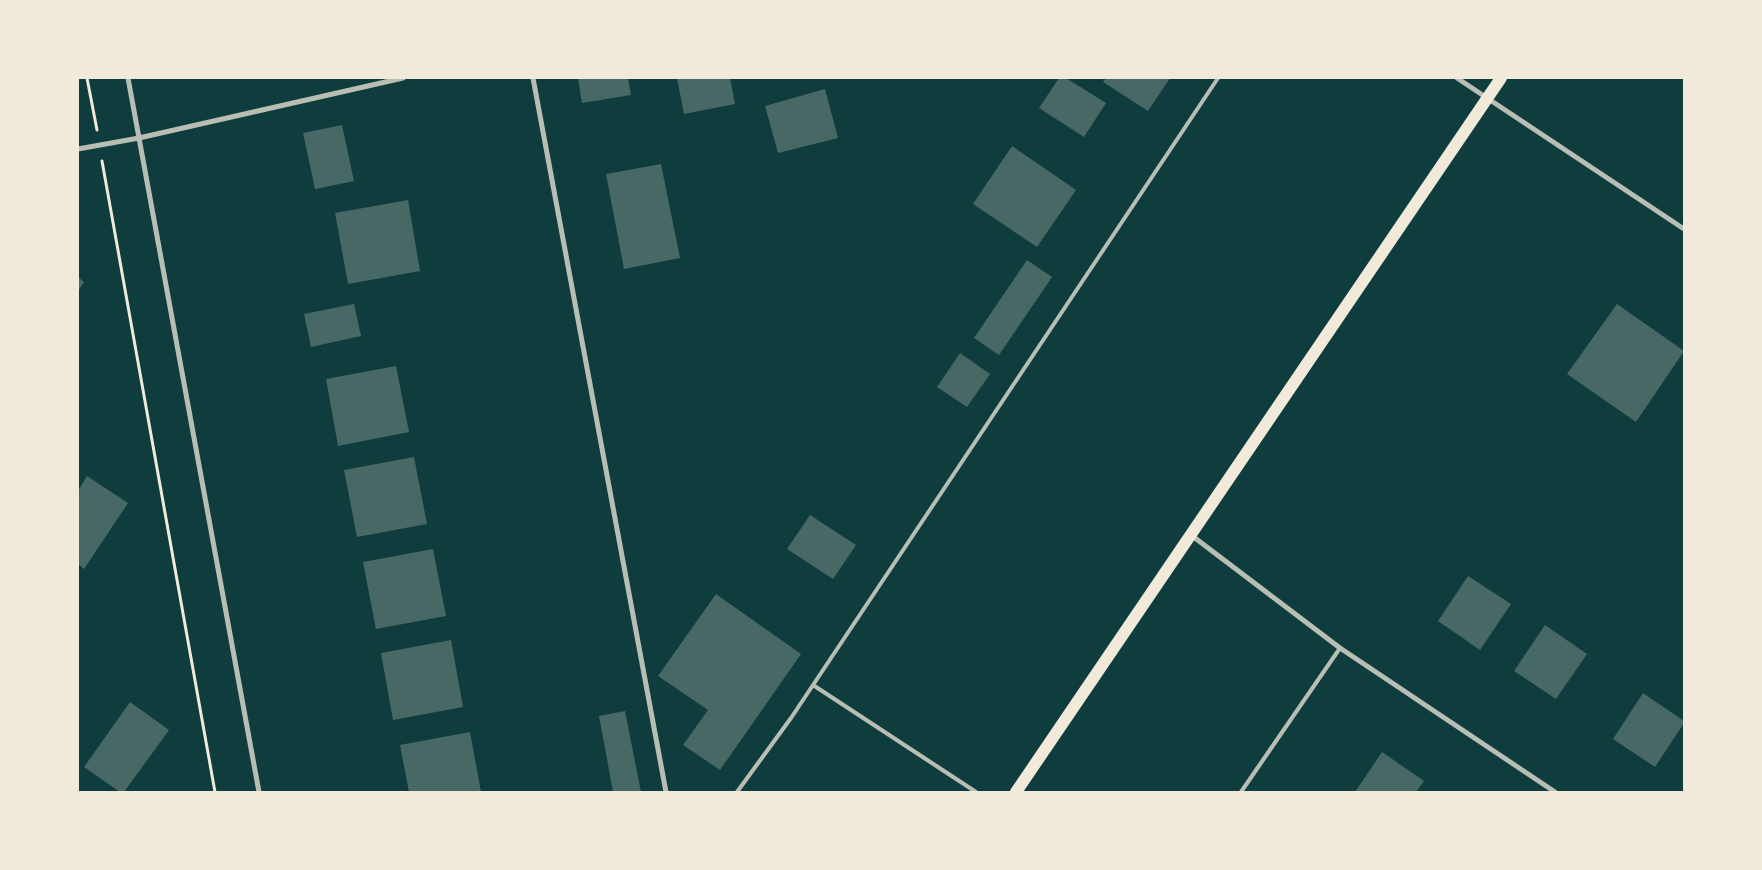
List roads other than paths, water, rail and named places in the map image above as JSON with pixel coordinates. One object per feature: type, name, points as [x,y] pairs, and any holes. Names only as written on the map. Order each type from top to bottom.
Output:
[{"type":"main road","points":[[1016,792],[1501,78]]},
{"type":"street","points":[[128,78],[259,792]]},
{"type":"street","points":[[78,148],[139,138],[403,78]]},
{"type":"street","points":[[533,78],[666,792]]},
{"type":"street","points":[[1458,78],[1684,229]]},
{"type":"street","points":[[1190,534],[1340,648],[1555,792]]},
{"type":"lane","points":[[738,792],[792,718],[812,685],[1218,78]]},
{"type":"lane","points":[[1241,792],[1340,648]]},
{"type":"lane","points":[[812,685],[976,792]]}]
